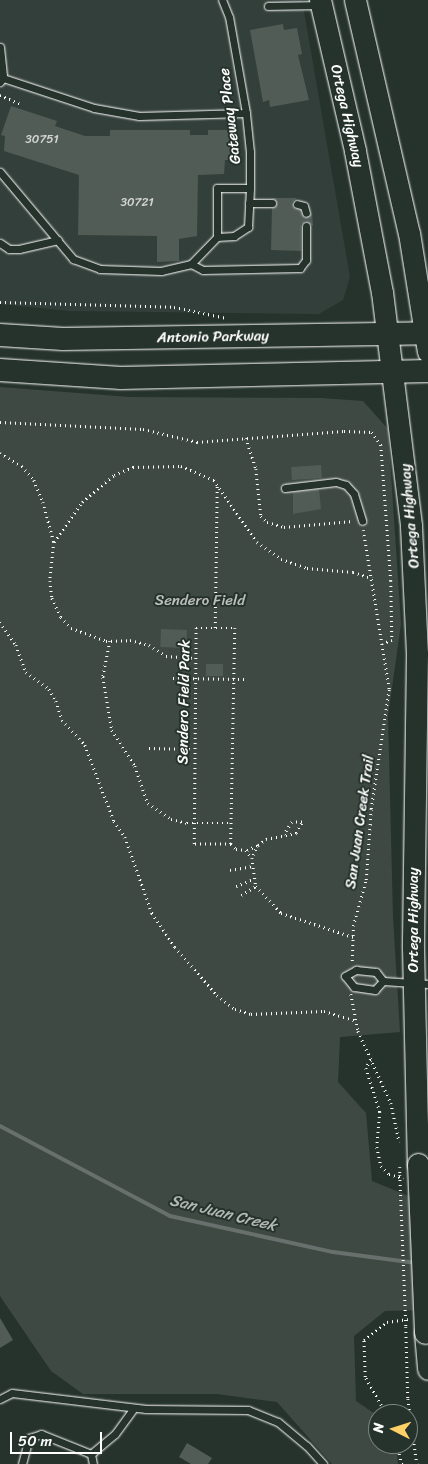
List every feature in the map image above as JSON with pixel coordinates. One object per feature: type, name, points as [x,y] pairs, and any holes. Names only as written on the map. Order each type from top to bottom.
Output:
[{"type":"highway","name":"Antonio Parkway","points":[[0,335],[63,339],[388,333],[427,339]]},
{"type":"highway","points":[[0,370],[121,378],[428,371]]},
{"type":"main road","points":[[355,0],[409,233],[427,339]]},
{"type":"main road","name":"Ortega Highway","points":[[321,3],[359,170],[388,333],[406,464],[415,583],[421,983],[408,1170],[416,1330],[428,1369]]},
{"type":"lane","name":"Gateway Place","points":[[217,237],[234,236],[248,227],[250,188],[250,152],[246,113],[229,17],[222,0]]},
{"type":"lane","points":[[268,6],[321,3]]},
{"type":"lane","points":[[0,47],[1,80],[94,108],[139,116],[246,113]]},
{"type":"lane","points":[[0,172],[73,259],[100,269],[161,271],[190,264],[217,237],[217,188],[250,188]]},
{"type":"lane","points":[[249,203],[272,203]]},
{"type":"lane","points":[[297,204],[304,206],[306,213]]},
{"type":"lane","points":[[190,264],[203,270],[300,268],[306,260],[306,226]]},
{"type":"lane","points":[[0,243],[9,249],[19,249],[58,240]]},
{"type":"lane","points":[[284,488],[336,482],[346,486],[354,494],[362,521]]},
{"type":"lane","points":[[383,981],[375,990],[354,987],[345,976],[352,972],[376,972],[383,981],[421,983]]},
{"type":"lane","points":[[0,1399],[12,1394],[134,1408],[248,1410],[278,1422],[307,1446],[323,1464]]},
{"type":"lane","points":[[90,1454],[115,1434],[134,1408]]},
{"type":"lane","points":[[22,1464],[29,1438],[41,1434],[90,1454]]},
{"type":"lane","points":[[90,1454],[92,1464]]},
{"type":"path","points":[[0,95],[20,104]]},
{"type":"path","points":[[0,302],[174,307],[204,311],[233,320]]},
{"type":"path","points":[[0,422],[143,429],[197,442],[360,430],[376,434],[381,445],[392,589],[392,640],[383,644]]},
{"type":"path","points":[[246,438],[256,469],[261,516],[268,522],[284,527],[362,521]]},
{"type":"path","points":[[0,453],[22,466],[34,480],[43,502],[54,542],[50,581],[52,598],[61,617],[71,628],[83,635],[110,641],[130,640],[149,645],[166,656],[196,658]]},
{"type":"path","points":[[54,542],[82,502],[97,488],[133,467],[181,466],[217,483],[257,542],[281,559],[307,568],[353,572],[372,578]]},
{"type":"path","points":[[217,483],[215,628],[235,628],[231,844]]},
{"type":"path","name":"San Juan Creek Trail","points":[[352,972],[356,911],[366,880],[371,809],[384,734],[389,689],[362,521]]},
{"type":"path","points":[[0,622],[16,645],[26,672],[49,689],[56,701],[62,720],[85,745],[114,821],[125,837],[144,894],[156,919],[217,995],[235,1009],[251,1014],[324,1011],[356,1020]]},
{"type":"path","name":"Sendero Field Park","points":[[215,628],[196,628],[194,844],[231,844],[236,849],[246,850]]},
{"type":"path","points":[[110,641],[103,677],[112,730],[135,766],[148,803],[171,819],[194,823],[231,823]]},
{"type":"path","points":[[173,678],[245,679]]},
{"type":"path","points":[[150,748],[194,749]]},
{"type":"path","points":[[252,858],[246,850],[266,839],[296,833],[302,822],[292,822],[284,835]]},
{"type":"path","points":[[258,845],[252,858],[256,886],[281,913],[353,937]]},
{"type":"path","points":[[230,870],[252,866]]},
{"type":"path","points":[[236,886],[254,879]]},
{"type":"path","points":[[241,895],[256,886]]},
{"type":"path","points":[[351,984],[356,1020],[371,1060],[380,1072],[391,1103],[399,1134],[400,1150]]},
{"type":"path","points":[[371,1060],[366,1068],[380,1112],[377,1147],[381,1166],[389,1174],[408,1170],[416,1330],[408,1400],[417,1464]]},
{"type":"path","points":[[380,1404],[365,1377],[364,1340],[387,1322],[410,1318]]},
{"type":"shaded area","points":[[0,0],[302,0],[350,277],[343,300],[319,314],[70,311],[0,304]]},
{"type":"green space","name":"Sendero Field","points":[[0,387],[130,397],[321,398],[363,401],[388,429],[401,624],[388,716],[393,917],[400,1032],[340,1037],[338,1082],[366,1113],[372,1181],[428,1204],[428,1310],[385,1311],[354,1336],[356,1401],[368,1409],[368,1454],[397,1454],[398,1464],[332,1464],[277,1402],[217,1394],[83,1394],[51,1371],[0,1296]]},
{"type":"building","points":[[283,24],[284,30],[297,28],[302,54],[298,55],[309,100],[270,107],[269,100],[263,102],[250,30]]},
{"type":"building","points":[[11,106],[57,121],[55,126],[85,136],[110,136],[110,130],[190,130],[190,135],[208,135],[208,130],[230,130],[230,160],[225,160],[224,174],[198,175],[197,236],[179,239],[179,261],[157,262],[157,236],[78,235],[79,175],[4,151],[5,136],[1,135]]},
{"type":"building","points":[[272,198],[297,198],[292,202],[294,208],[300,210],[304,218],[312,213],[313,226],[306,221],[301,224],[301,251],[271,250],[272,208],[277,203]]},
{"type":"building","points":[[321,465],[322,478],[292,480],[291,467]]},
{"type":"building","points":[[319,489],[321,509],[293,514],[293,492]]},
{"type":"building","points":[[161,629],[187,630],[186,648],[160,647]]},
{"type":"building","points":[[206,664],[223,664],[223,676],[206,676]]},
{"type":"building","points":[[0,1318],[13,1340],[0,1348]]},
{"type":"building","points":[[187,1443],[212,1458],[208,1464],[191,1464],[179,1457]]},
{"type":"waterway","name":"San Juan Creek","points":[[0,1126],[170,1216],[333,1252],[416,1263]]}]
